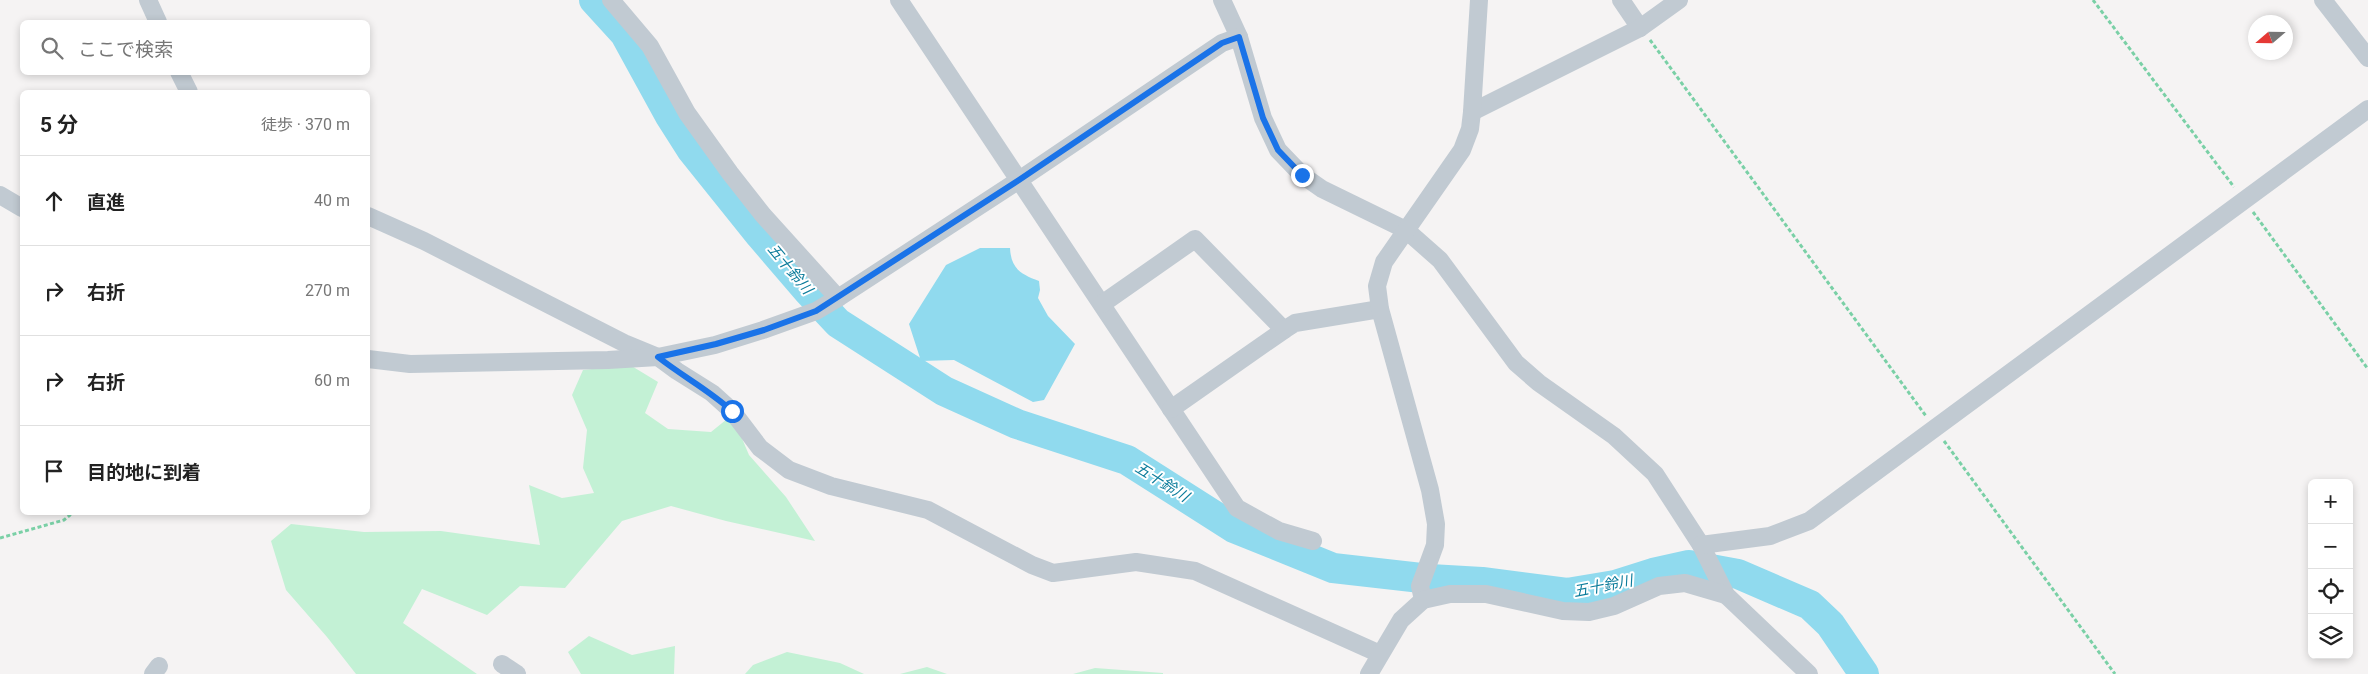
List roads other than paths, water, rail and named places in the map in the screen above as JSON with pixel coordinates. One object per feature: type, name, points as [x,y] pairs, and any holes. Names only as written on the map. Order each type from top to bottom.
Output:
[{"type":"street","points":[[148,0],[157,20]]},
{"type":"street","points":[[610,0],[650,46],[687,113],[730,173],[770,222],[828,304]]},
{"type":"street","points":[[899,0],[1237,508],[1279,530],[1313,541]]},
{"type":"street","points":[[1222,0],[1239,37],[1263,118],[1278,150],[1302,175],[1322,189],[1406,230],[1440,260],[1516,363],[1539,383],[1614,436],[1654,474],[1705,550],[1723,588],[1809,674]]},
{"type":"street","points":[[1369,674],[1401,620],[1421,593],[1435,545],[1436,524],[1432,498],[1380,310],[1377,286],[1384,262],[1462,150],[1470,129],[1479,0]]},
{"type":"street","points":[[1621,0],[1640,28]]},
{"type":"street","points":[[1472,112],[1640,28],[1679,0]]},
{"type":"street","points":[[2323,0],[2368,58]]},
{"type":"street","points":[[370,359],[410,364],[608,360],[658,357],[725,342],[764,330],[828,304],[1019,180],[1222,43],[1239,37]]},
{"type":"street","points":[[180,75],[188,90]]},
{"type":"street","points":[[1705,550],[1770,536],[1809,521],[2368,109]]},
{"type":"street","points":[[0,195],[20,207]]},
{"type":"street","points":[[370,217],[424,241],[624,343],[658,357],[712,393],[732,411],[760,448],[789,470],[831,486],[928,510],[1032,565],[1053,574],[1136,562],[1195,571],[1380,654]]},
{"type":"street","points":[[1102,304],[1195,239],[1284,330]]},
{"type":"street","points":[[1171,409],[1295,323],[1380,310]]},
{"type":"street","points":[[1421,593],[1486,594],[1563,611],[1589,612],[1628,601],[1659,586],[1685,583],[1723,588]]},
{"type":"street","points":[[502,664],[517,674]]},
{"type":"water","points":[[980,248],[1010,248],[1012,261],[1018,270],[1039,281],[1040,290],[1038,298],[1048,316],[1075,344],[1044,400],[1033,402],[954,360],[921,361],[909,324],[946,265]]},
{"type":"waterway","name":"五十鈴川","points":[[594,0],[625,34],[670,116],[691,149],[808,291],[838,323],[944,391],[1017,424],[1127,460],[1234,528],[1333,568],[1430,579],[1482,582],[1567,593],[1615,585],[1653,573],[1689,565],[1738,574],[1810,605],[1830,624],[1864,674]]}]
